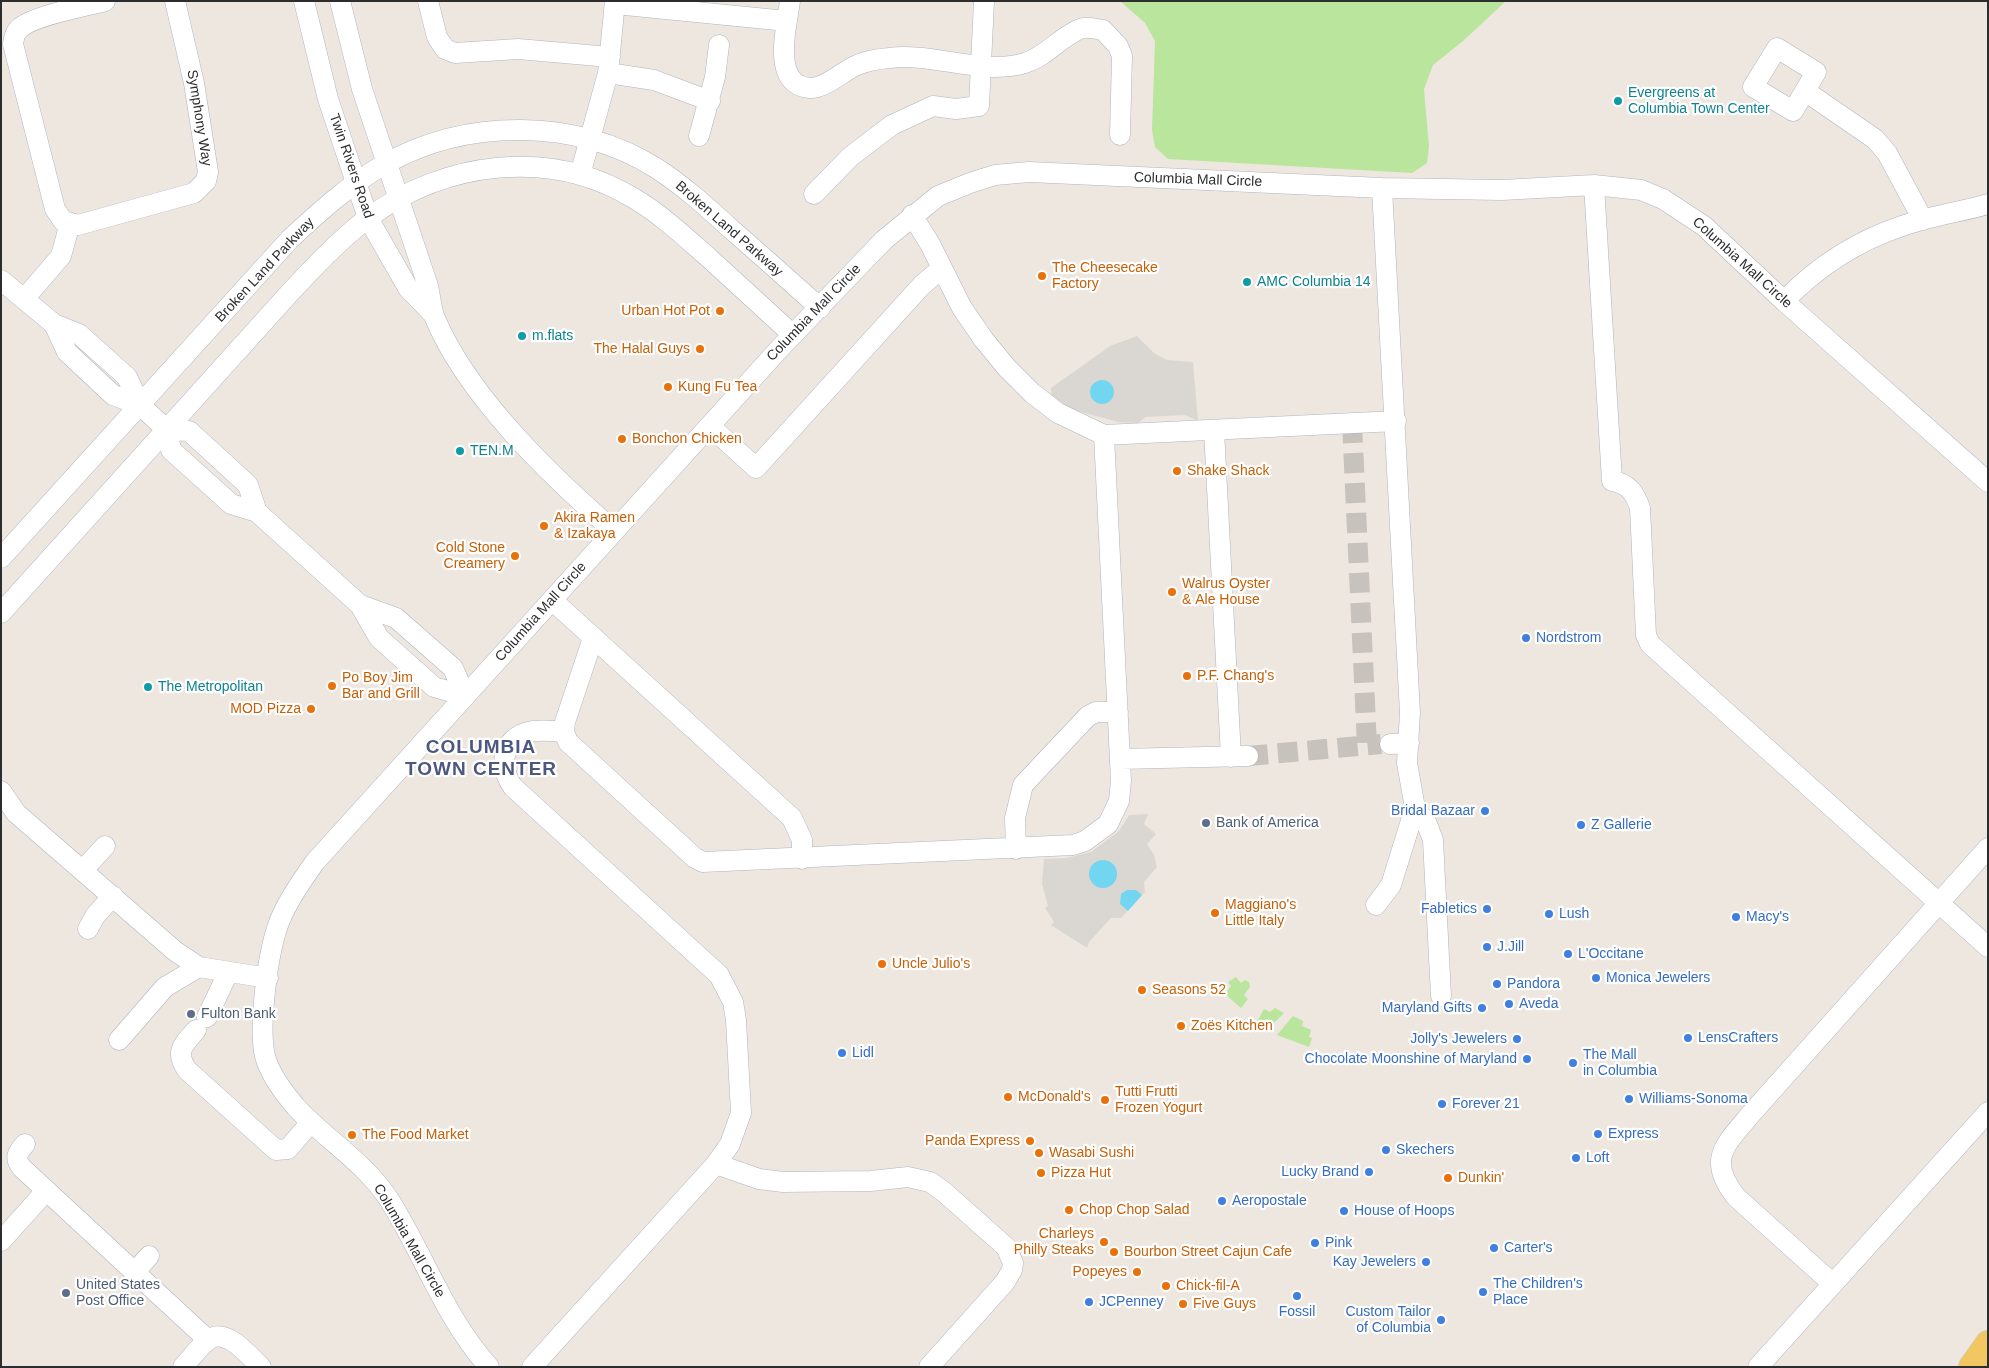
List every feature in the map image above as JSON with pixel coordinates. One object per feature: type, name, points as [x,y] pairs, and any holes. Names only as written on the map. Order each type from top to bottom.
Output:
[{"type":"main road","points":[[1971,1367],[1988,1343]]},
{"type":"street","points":[[18,293],[64,266],[66,222],[55,209],[8,58],[14,35],[21,27],[34,20],[105,1]]},
{"type":"street","name":"Symphony Way","points":[[66,222],[78,225],[194,193],[206,181],[208,172],[194,83],[175,1]]},
{"type":"street","name":"Twin Rivers Road","points":[[304,1],[328,99],[368,218],[408,288],[434,314]]},
{"type":"street","name":"Twin Rivers Road","points":[[340,1],[362,89],[428,286],[434,314],[454,353],[486,400],[530,452],[614,531]]},
{"type":"street","points":[[428,1],[436,37],[445,50],[455,53],[518,49],[609,65],[710,101]]},
{"type":"street","points":[[790,1],[784,60],[786,72],[793,80],[807,88],[816,88],[855,66],[889,58],[908,57],[1005,66],[1024,63],[1039,57],[1081,29],[1102,30],[1118,46],[1122,56],[1120,135]]},
{"type":"street","points":[[814,194],[850,157],[892,125],[933,106],[956,109],[979,106],[984,1]]},
{"type":"street","points":[[580,175],[609,65],[615,3],[788,21]]},
{"type":"street","points":[[699,136],[710,101],[719,45]]},
{"type":"street","points":[[1805,91],[1875,139],[1887,153],[1923,220]]},
{"type":"street","name":"Broken Land Parkway","points":[[1,558],[290,240],[355,184],[386,164],[452,138],[486,131],[553,131],[590,139],[630,154],[684,187],[820,308]]},
{"type":"street","points":[[1,613],[286,297],[333,248],[368,218],[398,199],[434,181],[492,167],[533,167],[580,175],[634,198],[662,217],[793,335]]},
{"type":"street","name":"Columbia Mall Circle","points":[[488,1367],[454,1321],[390,1202],[374,1179],[311,1122],[274,1078],[265,1055],[263,1032],[272,950],[280,921],[314,862],[614,531],[793,335],[884,240],[912,215],[938,196],[996,175],[1029,172],[1382,188],[1502,190],[1594,185],[1640,190],[1663,198],[1704,226],[1784,301],[1988,482]]},
{"type":"street","points":[[1594,185],[1612,481],[1624,484],[1630,489],[1636,495],[1640,508],[1646,635],[1650,644],[1988,948]]},
{"type":"street","points":[[1382,188],[1410,703],[1399,743],[1407,763],[1415,808],[1427,824],[1433,840],[1440,996]]},
{"type":"street","points":[[1784,301],[1821,267],[1849,250],[1902,226],[1988,204]]},
{"type":"street","points":[[912,215],[930,244],[941,270],[962,308],[984,340],[1013,374],[1032,393],[1058,413],[1104,434],[1396,421]]},
{"type":"street","points":[[18,293],[51,247],[66,222]]},
{"type":"street","points":[[710,426],[756,468],[922,285],[941,270]]},
{"type":"street","points":[[18,293],[54,324],[67,352],[113,395],[140,405],[167,430],[189,431],[248,485],[257,512],[360,605],[378,638],[434,687],[465,696]]},
{"type":"street","points":[[1120,759],[1240,756],[1214,430]]},
{"type":"street","points":[[593,638],[565,722],[564,732],[574,750],[694,858],[711,863],[1016,849],[1073,845],[1085,841],[1108,824],[1119,802],[1120,759],[1104,434]]},
{"type":"street","points":[[552,600],[792,818],[802,840],[802,859]]},
{"type":"street","points":[[360,605],[396,618],[452,668],[465,696]]},
{"type":"street","points":[[1016,849],[1015,818],[1023,785],[1082,720],[1096,712],[1118,712]]},
{"type":"street","points":[[532,1367],[716,1164],[730,1144],[741,1113],[736,1020],[733,1002],[719,975],[513,787],[507,779],[503,770],[504,760],[506,749],[514,740],[524,733],[540,730],[564,732]]},
{"type":"street","points":[[1,791],[8,810],[83,870],[176,951],[199,967],[268,978]]},
{"type":"street","points":[[1376,905],[1391,885],[1415,808]]},
{"type":"street","points":[[83,870],[105,846]]},
{"type":"street","points":[[1833,1284],[1736,1197],[1724,1182],[1719,1167],[1723,1152],[1730,1138],[1750,1114],[1988,848]]},
{"type":"street","points":[[88,929],[94,916],[113,896]]},
{"type":"street","points":[[119,1040],[165,987],[199,967]]},
{"type":"street","points":[[228,973],[201,1024],[180,1051],[180,1060],[276,1150],[288,1149],[311,1122]]},
{"type":"street","points":[[1758,1367],[1988,1112]]},
{"type":"street","points":[[25,1144],[19,1150],[16,1161],[208,1340]]},
{"type":"street","points":[[716,1164],[759,1179],[783,1182],[871,1181],[908,1177],[918,1178],[930,1182],[944,1192],[988,1230],[1011,1254],[1012,1270],[1005,1282],[929,1367]]},
{"type":"street","points":[[1,1241],[46,1191]]},
{"type":"street","points":[[135,1272],[149,1256]]},
{"type":"street","points":[[184,1367],[208,1340],[221,1336],[228,1338],[261,1367]]},
{"type":"green space","points":[[1120,1],[1506,1],[1463,41],[1433,65],[1424,89],[1429,146],[1427,163],[1412,173],[1168,159],[1155,147],[1152,130],[1155,41],[1145,23]]},
{"type":"green space","points":[[1236,977],[1241,983],[1245,980],[1249,982],[1250,987],[1244,995],[1248,999],[1241,1008],[1225,994],[1231,986],[1228,982]]},
{"type":"green space","points":[[1275,1008],[1284,1013],[1268,1029],[1257,1022],[1264,1009],[1270,1012]]},
{"type":"green space","points":[[1293,1016],[1303,1021],[1302,1026],[1311,1030],[1309,1037],[1312,1038],[1309,1047],[1277,1035]]},
{"type":"shaded area","points":[[1137,336],[1154,353],[1167,360],[1193,362],[1198,421],[1185,415],[1146,417],[1138,423],[1118,422],[1074,410],[1052,398],[1051,388],[1110,346]]},
{"type":"shaded area","points":[[1148,814],[1144,824],[1156,834],[1147,844],[1154,855],[1157,867],[1144,882],[1145,892],[1121,918],[1111,918],[1089,942],[1087,948],[1051,925],[1054,922],[1045,908],[1048,906],[1042,884],[1044,859],[1067,858],[1091,852],[1119,831],[1129,815]]},
{"type":"water","points":[[1102,380],[1111,383],[1114,392],[1111,401],[1102,404],[1093,401],[1090,392],[1093,383]]},
{"type":"water","points":[[1103,860],[1113,864],[1117,874],[1113,884],[1103,888],[1093,884],[1089,874],[1093,864]]},
{"type":"water","points":[[1127,890],[1136,890],[1142,895],[1128,911],[1120,904],[1121,894]]},
{"type":"tunnel","points":[[1352,423],[1367,746]]},
{"type":"tunnel","points":[[1248,756],[1381,744]]},
{"type":"place","name":"Evergreens at Columbia Town Center","points":[[1618,101]]},
{"type":"place","name":"The Cheesecake Factory","points":[[1042,276]]},
{"type":"place","name":"AMC Columbia 14","points":[[1247,282]]},
{"type":"place","name":"Urban Hot Pot","points":[[720,311]]},
{"type":"place","name":"m.flats","points":[[522,336]]},
{"type":"place","name":"The Halal Guys","points":[[700,349]]},
{"type":"place","name":"Kung Fu Tea","points":[[668,387]]},
{"type":"place","name":"Bonchon Chicken","points":[[622,439]]},
{"type":"place","name":"TEN.M","points":[[460,451]]},
{"type":"place","name":"Shake Shack","points":[[1177,471]]},
{"type":"place","name":"Akira Ramen & Izakaya","points":[[544,526]]},
{"type":"place","name":"Cold Stone Creamery","points":[[515,556]]},
{"type":"place","name":"Walrus Oyster & Ale House","points":[[1172,592]]},
{"type":"place","name":"Nordstrom","points":[[1526,638]]},
{"type":"place","name":"P.F. Chang's","points":[[1187,676]]},
{"type":"place","name":"Po Boy Jim Bar and Grill","points":[[332,686]]},
{"type":"place","name":"The Metropolitan","points":[[148,687]]},
{"type":"place","name":"MOD Pizza","points":[[311,709]]},
{"type":"place","name":"Bridal Bazaar","points":[[1485,811]]},
{"type":"place","name":"Bank of America","points":[[1206,823]]},
{"type":"place","name":"Z Gallerie","points":[[1581,825]]},
{"type":"place","name":"Fabletics","points":[[1487,909]]},
{"type":"place","name":"Maggiano's Little Italy","points":[[1215,913]]},
{"type":"place","name":"Lush","points":[[1549,914]]},
{"type":"place","name":"Macy's","points":[[1736,917]]},
{"type":"place","name":"J.Jill","points":[[1487,947]]},
{"type":"place","name":"L'Occitane","points":[[1568,954]]},
{"type":"place","name":"Uncle Julio's","points":[[882,964]]},
{"type":"place","name":"Monica Jewelers","points":[[1596,978]]},
{"type":"place","name":"Pandora","points":[[1497,984]]},
{"type":"place","name":"Seasons 52","points":[[1142,990]]},
{"type":"place","name":"Aveda","points":[[1509,1004]]},
{"type":"place","name":"Maryland Gifts","points":[[1482,1008]]},
{"type":"place","name":"Fulton Bank","points":[[191,1014]]},
{"type":"place","name":"Zoës Kitchen","points":[[1181,1026]]},
{"type":"place","name":"LensCrafters","points":[[1688,1038]]},
{"type":"place","name":"Jolly's Jewelers","points":[[1517,1039]]},
{"type":"place","name":"Lidl","points":[[842,1053]]},
{"type":"place","name":"Chocolate Moonshine of Maryland","points":[[1527,1059]]},
{"type":"place","name":"The Mall in Columbia","points":[[1573,1063]]},
{"type":"place","name":"McDonald's","points":[[1008,1097]]},
{"type":"place","name":"Williams-Sonoma","points":[[1629,1099]]},
{"type":"place","name":"Tutti Frutti Frozen Yogurt","points":[[1105,1100]]},
{"type":"place","name":"Forever 21","points":[[1442,1104]]},
{"type":"place","name":"Express","points":[[1598,1134]]},
{"type":"place","name":"The Food Market","points":[[352,1135]]},
{"type":"place","name":"Panda Express","points":[[1030,1141]]},
{"type":"place","name":"Skechers","points":[[1386,1150]]},
{"type":"place","name":"Wasabi Sushi","points":[[1039,1153]]},
{"type":"place","name":"Loft","points":[[1576,1158]]},
{"type":"place","name":"Lucky Brand","points":[[1369,1172]]},
{"type":"place","name":"Pizza Hut","points":[[1041,1173]]},
{"type":"place","name":"Dunkin'","points":[[1448,1178]]},
{"type":"place","name":"Aeropostale","points":[[1222,1201]]},
{"type":"place","name":"Chop Chop Salad","points":[[1069,1210]]},
{"type":"place","name":"House of Hoops","points":[[1344,1211]]},
{"type":"place","name":"Charleys Philly Steaks","points":[[1104,1242]]},
{"type":"place","name":"Pink","points":[[1315,1243]]},
{"type":"place","name":"Carter's","points":[[1494,1248]]},
{"type":"place","name":"Bourbon Street Cajun Cafe","points":[[1114,1252]]},
{"type":"place","name":"Kay Jewelers","points":[[1426,1262]]},
{"type":"place","name":"Popeyes","points":[[1137,1272]]},
{"type":"place","name":"Chick-fil-A","points":[[1166,1286]]},
{"type":"place","name":"The Children's Place","points":[[1483,1292]]},
{"type":"place","name":"United States Post Office","points":[[66,1293]]},
{"type":"place","name":"Fossil","points":[[1297,1296]]},
{"type":"place","name":"JCPenney","points":[[1089,1302]]},
{"type":"place","name":"Five Guys","points":[[1183,1304]]},
{"type":"place","name":"Custom Tailor of Columbia","points":[[1441,1320]]},
{"type":"district","name":"COLUMBIA TOWN CENTER","points":[[481,759]]}]
